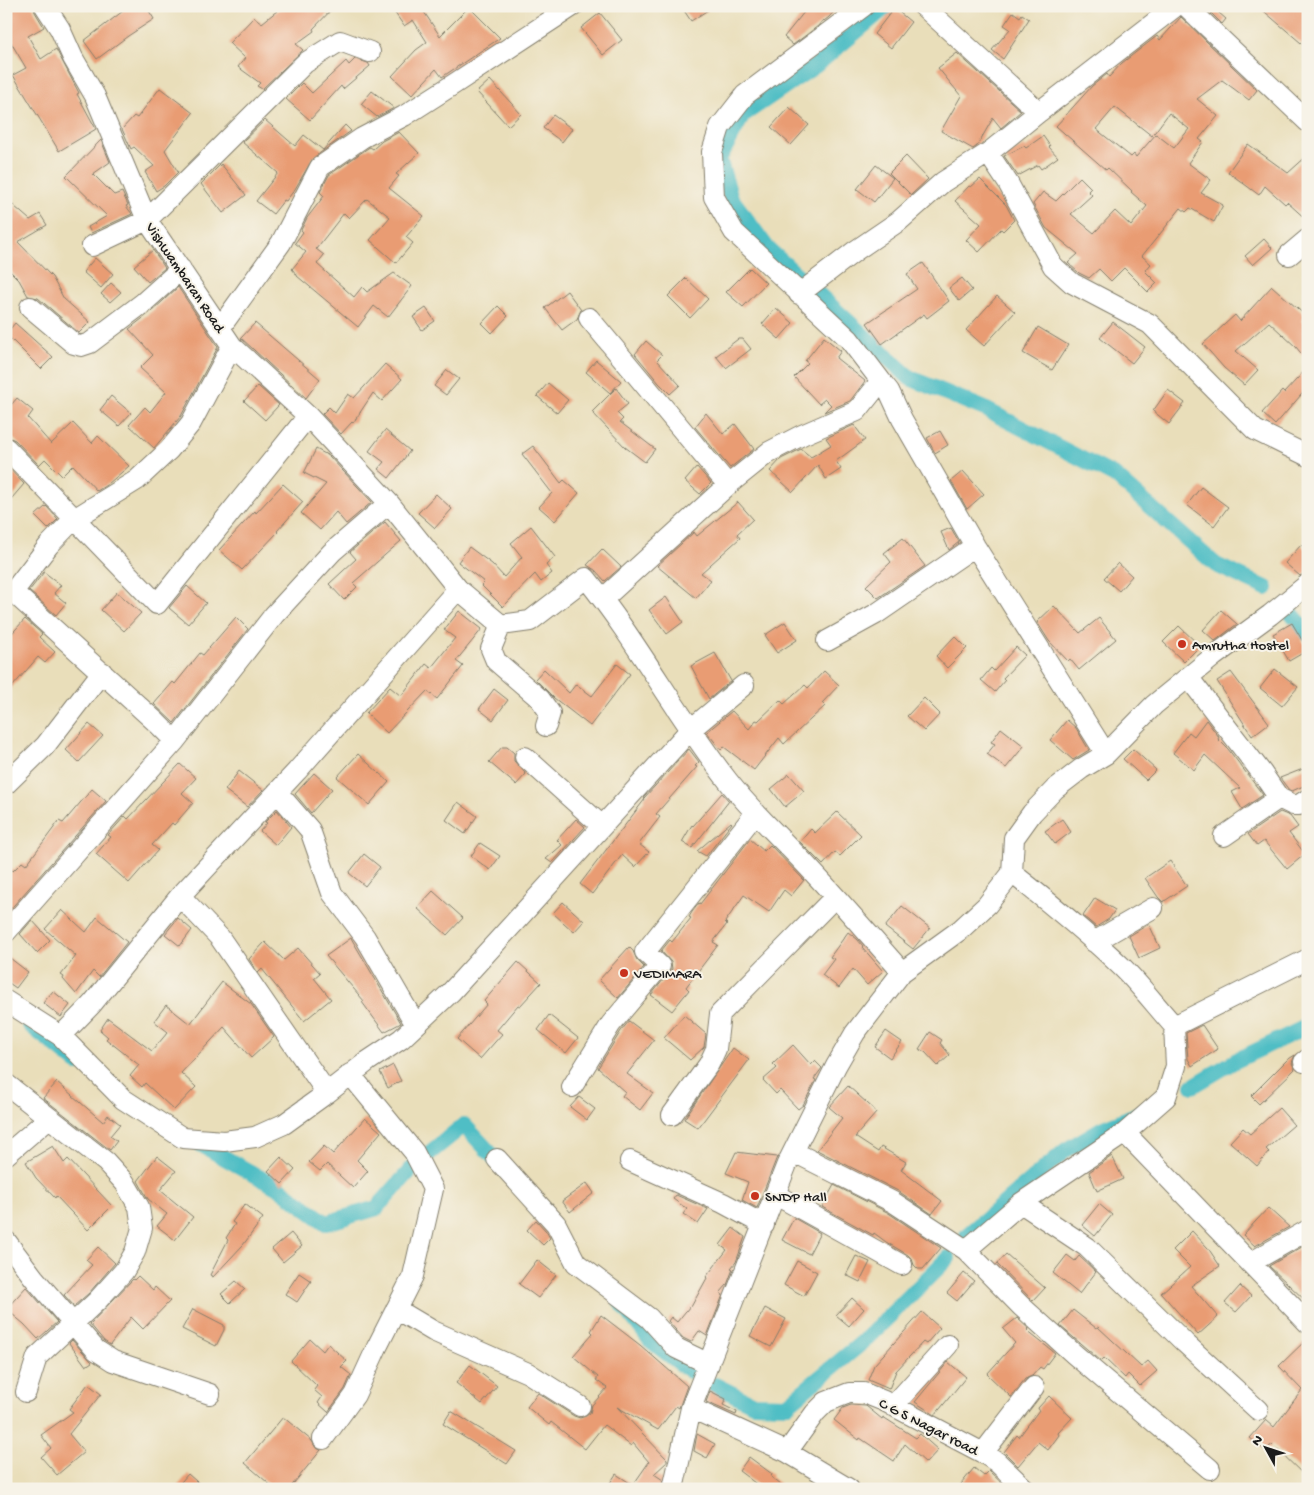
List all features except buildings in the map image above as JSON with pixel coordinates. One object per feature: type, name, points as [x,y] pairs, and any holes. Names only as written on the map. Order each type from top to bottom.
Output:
[{"type":"street","name":"Vishwambaran Road","points":[[46,6],[95,96],[147,220],[232,346],[308,416],[389,503],[458,588],[501,625]]},
{"type":"street","points":[[220,328],[281,243],[320,167],[362,138],[404,116],[574,6]]},
{"type":"street","points":[[864,6],[744,95],[720,127],[712,152],[714,197],[734,232],[849,339],[889,391],[902,419],[975,546],[1106,754]]},
{"type":"street","points":[[923,6],[1039,112]]},
{"type":"street","points":[[799,294],[899,221],[943,182],[988,153],[1176,6]]},
{"type":"street","points":[[1186,6],[1308,122]]},
{"type":"street","points":[[92,246],[147,220],[305,62],[340,41],[370,52]]},
{"type":"street","points":[[988,153],[1008,183],[1053,266],[1072,283],[1150,324],[1255,430],[1308,456]]},
{"type":"street","points":[[1289,255],[1308,239]]},
{"type":"street","points":[[30,307],[63,336],[74,344],[81,346],[90,343],[143,303],[181,269]]},
{"type":"street","points":[[589,318],[728,485]]},
{"type":"street","points":[[174,741],[102,672],[9,593],[74,519],[137,480],[169,450],[190,423],[232,346]]},
{"type":"street","points":[[604,600],[728,485],[769,452],[857,411],[881,380]]},
{"type":"street","points":[[6,448],[156,604],[308,416]]},
{"type":"street","points":[[6,932],[174,741],[274,615],[332,552],[389,503]]},
{"type":"street","points":[[827,641],[876,614],[975,546]]},
{"type":"street","points":[[546,726],[550,713],[540,699],[496,661],[491,649],[501,625],[530,621],[586,578],[604,600],[690,730],[727,780],[755,814],[836,897],[902,972]]},
{"type":"street","points":[[677,1487],[691,1408],[787,1164],[855,1033],[902,972],[960,930],[987,905],[1012,873],[1014,838],[1032,813],[1055,789],[1081,769],[1106,754],[1154,705],[1308,584]]},
{"type":"street","points":[[61,1036],[92,1004],[180,896],[277,792],[458,588]]},
{"type":"street","points":[[6,784],[45,746],[102,672]]},
{"type":"street","points":[[1188,677],[1279,798],[1292,805],[1299,805],[1308,798]]},
{"type":"street","points":[[6,1001],[61,1036],[123,1099],[183,1138],[224,1140],[255,1138],[284,1124],[368,1060],[401,1039],[451,992],[690,730],[744,685]]},
{"type":"street","points":[[526,757],[602,826]]},
{"type":"street","points":[[277,792],[310,830],[332,893],[365,937],[416,1025]]},
{"type":"street","points":[[1224,836],[1279,798]]},
{"type":"street","points":[[572,1087],[611,1024],[660,966],[645,952],[755,814]]},
{"type":"street","points":[[966,1250],[1021,1202],[1125,1133],[1166,1097],[1176,1066],[1174,1026],[1124,969],[1077,925],[1012,873]]},
{"type":"street","points":[[180,896],[220,938],[327,1093]]},
{"type":"street","points":[[672,1114],[709,1064],[716,1049],[720,1014],[836,897]]},
{"type":"street","points":[[1094,942],[1153,908]]},
{"type":"street","points":[[1174,1026],[1308,959]]},
{"type":"street","points":[[323,1439],[355,1395],[413,1276],[433,1189],[414,1152],[350,1074]]},
{"type":"street","points":[[6,1084],[106,1162],[125,1183],[139,1207],[142,1228],[135,1252],[124,1271],[97,1301],[37,1357],[26,1392]]},
{"type":"street","points":[[6,1155],[49,1118]]},
{"type":"street","points":[[1125,1133],[1308,1323]]},
{"type":"street","points":[[794,1152],[893,1202],[966,1250],[1021,1306],[1074,1354],[1210,1469]]},
{"type":"street","points":[[497,1159],[556,1224],[576,1263],[649,1318],[676,1348],[709,1364]]},
{"type":"street","points":[[630,1161],[723,1203],[764,1225]]},
{"type":"street","points":[[776,1195],[902,1265]]},
{"type":"street","points":[[1021,1202],[1087,1247],[1185,1344],[1258,1410]]},
{"type":"street","points":[[1250,1263],[1308,1230]]},
{"type":"street","points":[[6,1241],[34,1278],[74,1322],[96,1350],[114,1361],[210,1394]]},
{"type":"street","points":[[396,1310],[433,1331],[528,1373],[580,1406]]},
{"type":"street","points":[[893,1406],[948,1345]]},
{"type":"street","points":[[983,1453],[1034,1387]]},
{"type":"street","name":"C G S Nagar road","points":[[787,1452],[815,1413],[826,1402],[849,1393],[864,1393],[983,1453],[997,1462],[1025,1489]]},
{"type":"street","points":[[691,1408],[787,1452],[849,1489]]},
{"type":"waterway","points":[[798,276],[768,249],[731,198],[719,159],[743,115],[815,66],[887,6]]},
{"type":"waterway","points":[[818,294],[910,378],[985,409],[1115,476],[1216,565],[1266,588]]},
{"type":"waterway","points":[[1291,613],[1308,633]]},
{"type":"waterway","points":[[30,1025],[77,1063]]},
{"type":"waterway","points":[[1193,1086],[1235,1061],[1308,1026]]},
{"type":"waterway","points":[[967,1235],[1066,1150],[1101,1129],[1146,1111]]},
{"type":"waterway","points":[[191,1139],[282,1190],[326,1223],[377,1208],[416,1164],[464,1125],[505,1169]]},
{"type":"waterway","points":[[715,1385],[753,1404],[787,1405],[864,1341],[948,1258]]},
{"type":"waterway","points":[[621,1302],[651,1341],[690,1371]]},
{"type":"place","name":"Amrutha Hostel","points":[[1182,644]]},
{"type":"place","name":"VEDIMARA","points":[[624,973]]},
{"type":"place","name":"SNDP Hall","points":[[755,1196]]}]
